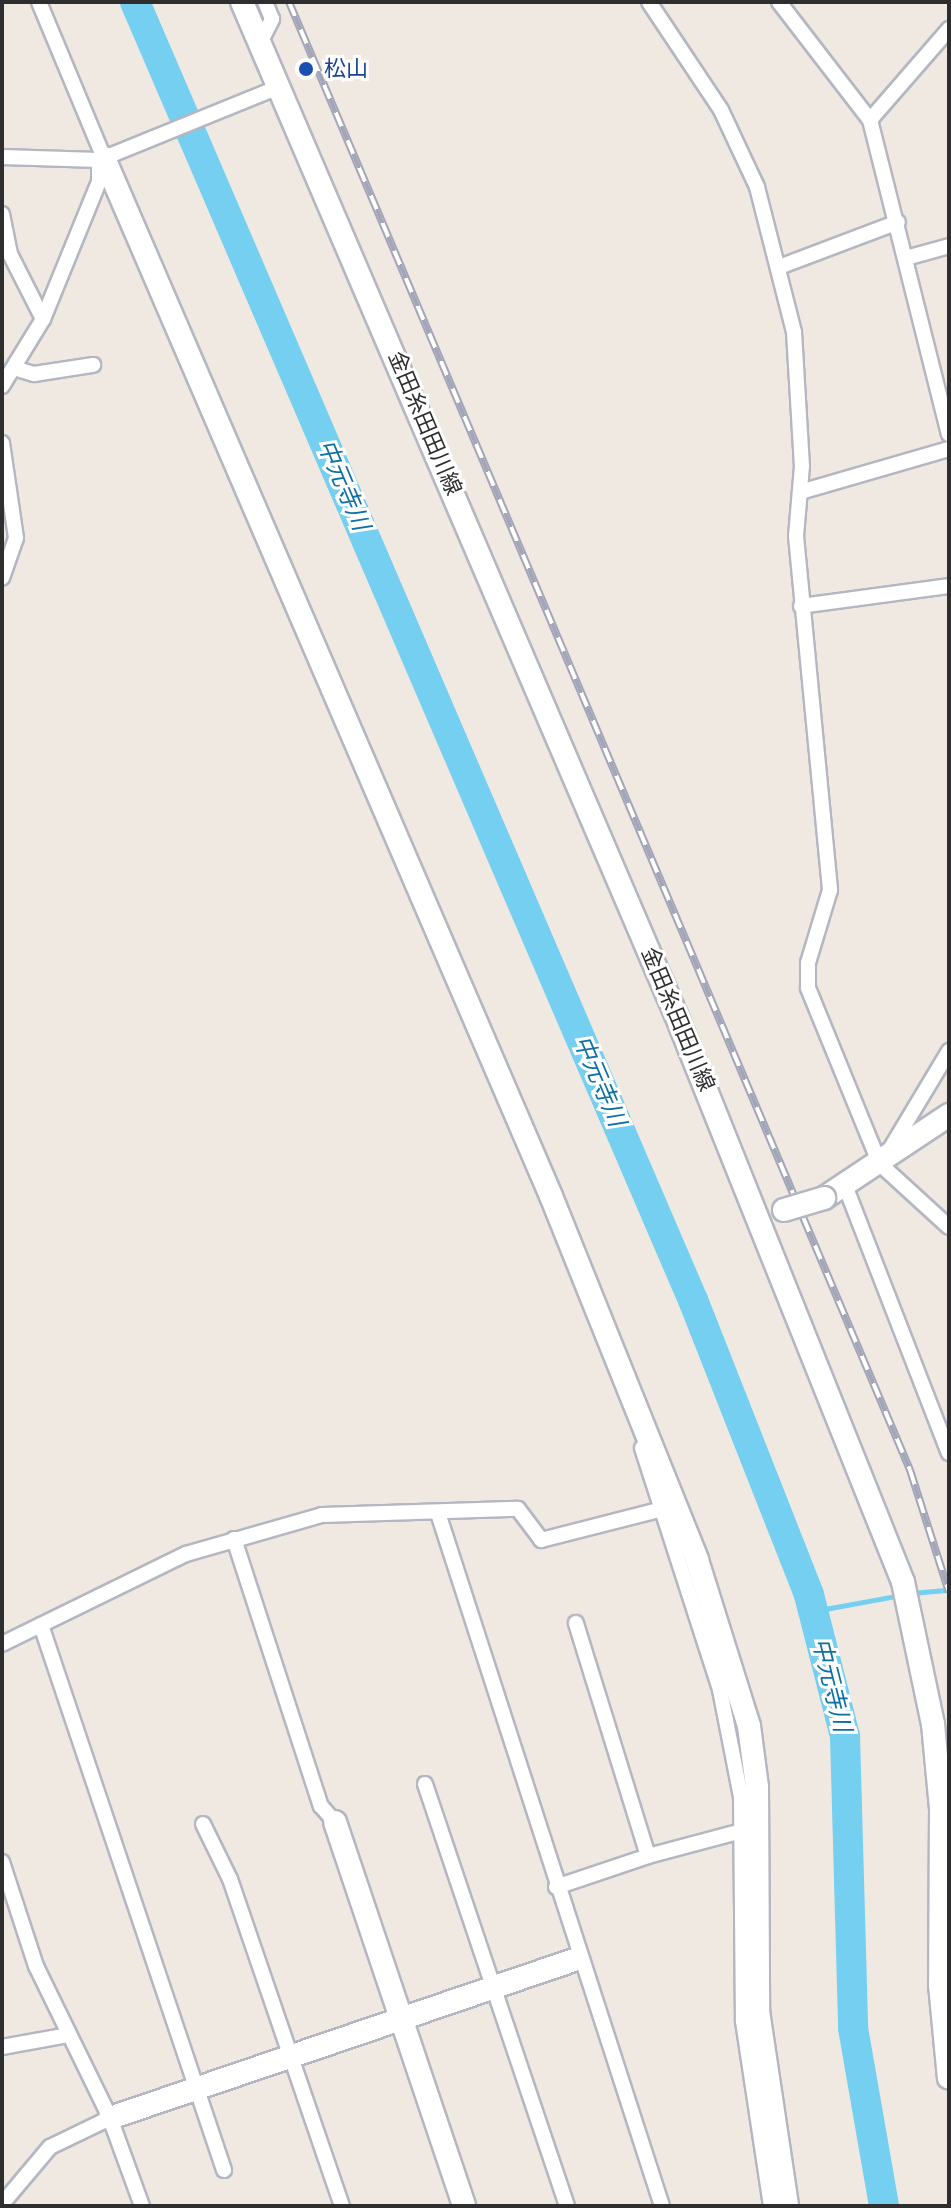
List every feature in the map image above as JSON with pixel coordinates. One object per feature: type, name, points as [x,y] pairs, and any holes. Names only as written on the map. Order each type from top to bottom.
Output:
[{"type":"street","points":[[39,2],[639,1407],[749,1726],[757,1787],[758,2011],[787,2206]]},
{"type":"street","name":"金田糸田田川線","points":[[242,2],[260,43],[273,89],[760,1218],[903,1582],[923,1667],[941,1809],[948,2066]]},
{"type":"street","points":[[260,43],[272,19],[265,2]]},
{"type":"street","points":[[649,2],[721,110],[757,187],[794,332],[801,606],[830,890],[808,963],[808,988],[882,1161],[946,1221]]},
{"type":"street","points":[[779,2],[870,120],[949,434]]},
{"type":"street","points":[[870,120],[949,29]]},
{"type":"street","points":[[2,157],[108,158],[273,89]]},
{"type":"street","points":[[2,386],[43,319],[108,158]]},
{"type":"street","points":[[2,214],[10,254],[43,319]]},
{"type":"street","points":[[779,267],[898,222]]},
{"type":"street","points":[[906,258],[949,246]]},
{"type":"street","points":[[14,368],[34,374],[93,365]]},
{"type":"street","points":[[2,443],[16,538],[2,578]]},
{"type":"street","points":[[800,492],[949,449]]},
{"type":"street","points":[[801,606],[949,586]]},
{"type":"street","points":[[882,1161],[949,1051]]},
{"type":"street","points":[[760,1218],[846,1188],[949,1115]]},
{"type":"street","points":[[846,1188],[949,1453]]},
{"type":"street","points":[[639,1407],[633,1416],[659,1510],[720,1690],[741,1797],[738,1832],[748,2094],[771,2206]]},
{"type":"street","points":[[2,1644],[186,1554],[322,1515],[518,1509],[541,1540],[659,1510]]},
{"type":"street","points":[[438,1513],[578,1959],[662,2206]]},
{"type":"street","points":[[234,1539],[321,1806],[335,1822],[464,2206]]},
{"type":"street","points":[[576,1623],[648,1856]]},
{"type":"street","points":[[41,1625],[224,2170]]},
{"type":"street","points":[[425,1784],[567,2206]]},
{"type":"street","points":[[203,1824],[293,2056],[342,2206]]},
{"type":"street","points":[[556,1887],[648,1856],[738,1832]]},
{"type":"street","points":[[2,1862],[36,1966],[110,2118],[142,2206]]},
{"type":"street","points":[[2,2204],[50,2147],[110,2118],[578,1959]]},
{"type":"street","points":[[2,2047],[69,2035]]},
{"type":"waterway","name":"中元寺川","points":[[135,2],[693,1300],[809,1595],[845,1736],[853,2028],[884,2206]]},
{"type":"waterway","points":[[911,1593],[949,1590]]},
{"type":"waterway","points":[[814,1611],[901,1595]]},
{"type":"railway","points":[[289,2],[910,1470],[949,1592]]},
{"type":"place","name":"松山","points":[[306,69]]}]
